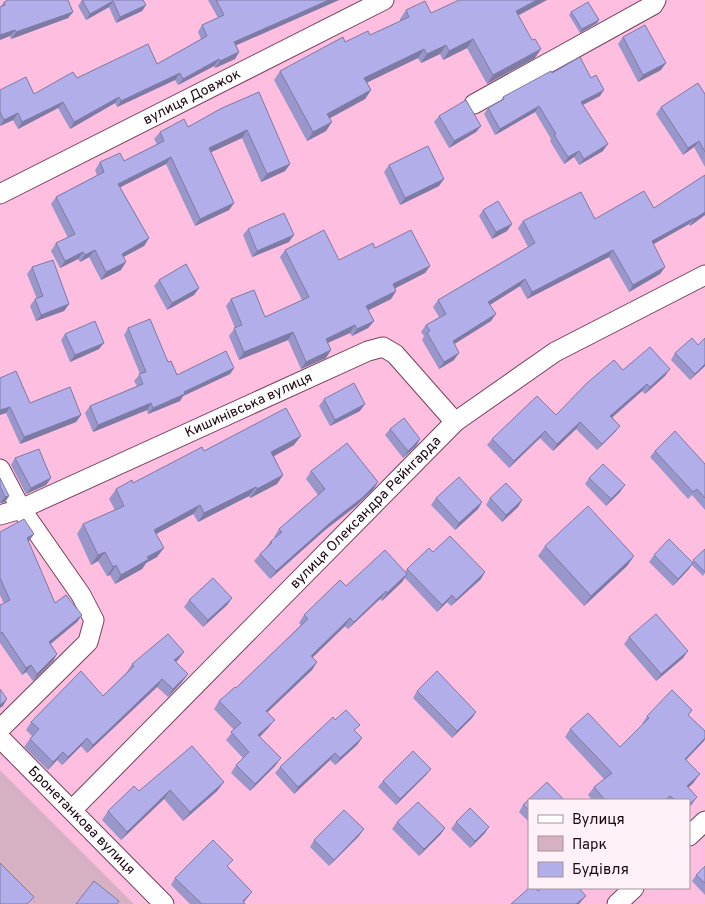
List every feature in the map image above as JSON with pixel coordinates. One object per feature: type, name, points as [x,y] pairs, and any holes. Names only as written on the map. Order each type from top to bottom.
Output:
[{"type":"street","name":"вулиця Довжок","points":[[0,194],[384,0]]},
{"type":"street","points":[[474,104],[653,5],[656,0]]},
{"type":"street","name":"вулиця Олександра Рейнгарда","points":[[72,810],[455,422],[555,352],[705,275]]},
{"type":"street","name":"Кишинівська вулиця","points":[[0,515],[21,509],[368,350],[383,347],[395,354],[455,422]]},
{"type":"street","points":[[0,469],[21,509],[81,595],[94,620],[88,642],[0,728]]},
{"type":"street","name":"Бронетанкова вулиця","points":[[0,738],[164,904]]},
{"type":"street","points":[[690,835],[705,821]]},
{"type":"street","points":[[617,904],[633,889]]},
{"type":"green space","points":[[0,770],[134,904],[0,904]]},
{"type":"building","points":[[8,0],[68,0],[73,12],[16,32],[15,30],[0,35],[0,7],[5,5],[4,2]]},
{"type":"building","points":[[82,0],[143,0],[146,5],[120,17],[113,1],[90,14]]},
{"type":"building","points":[[216,0],[329,0],[234,42],[239,52],[220,61],[219,59],[183,79],[180,73],[121,101],[119,97],[74,122],[63,102],[22,122],[18,113],[4,120],[0,112],[0,90],[26,77],[34,94],[73,72],[77,78],[148,44],[157,64],[207,36],[202,25],[224,15]]},
{"type":"building","points":[[459,0],[537,0],[516,11],[532,40],[535,39],[541,49],[493,75],[473,39],[449,51],[446,45],[427,54],[424,49],[364,78],[371,90],[327,114],[332,122],[313,132],[280,71],[343,37],[345,42],[368,31],[370,35],[409,17],[406,10],[425,1],[431,13]]},
{"type":"building","points":[[588,2],[599,20],[582,29],[571,12]]},
{"type":"building","points":[[645,25],[666,63],[643,75],[623,37]]},
{"type":"building","points":[[580,57],[591,78],[596,75],[604,90],[581,102],[608,144],[584,159],[579,151],[568,157],[539,106],[500,129],[488,108],[504,99],[503,97]]},
{"type":"building","points":[[698,83],[705,94],[705,152],[699,141],[688,148],[661,107]]},
{"type":"building","points":[[259,92],[290,164],[267,174],[247,130],[209,148],[234,203],[200,219],[171,157],[118,184],[149,238],[122,254],[126,262],[106,272],[95,250],[85,255],[83,252],[65,261],[56,243],[75,234],[56,197],[104,172],[100,162],[120,153],[124,161],[164,141],[160,132],[184,119],[188,127],[222,108]]},
{"type":"building","points":[[466,100],[481,126],[454,141],[439,116]]},
{"type":"building","points":[[428,146],[444,179],[405,198],[389,165]]},
{"type":"building","points":[[705,175],[705,212],[652,241],[665,267],[633,285],[613,250],[532,292],[525,279],[488,302],[496,314],[453,341],[459,353],[444,362],[427,333],[430,331],[426,325],[446,314],[438,300],[535,243],[523,221],[581,192],[595,219],[644,191],[654,208]]},
{"type":"building","points":[[498,201],[512,224],[496,232],[483,210]]},
{"type":"building","points":[[284,213],[294,235],[257,251],[248,229]]},
{"type":"building","points":[[324,230],[339,260],[373,243],[375,248],[411,230],[430,266],[393,284],[396,291],[366,306],[374,321],[357,329],[355,325],[326,339],[331,350],[306,362],[293,332],[244,352],[234,328],[242,325],[231,299],[254,290],[265,317],[309,297],[285,250]]},
{"type":"building","points":[[53,260],[69,304],[41,315],[35,299],[43,296],[32,267]]},
{"type":"building","points":[[186,264],[199,288],[172,303],[159,280]]},
{"type":"building","points":[[150,319],[168,362],[171,361],[177,375],[226,351],[234,368],[184,392],[185,394],[153,408],[151,403],[98,425],[90,406],[143,384],[139,374],[146,372],[128,328]]},
{"type":"building","points":[[95,321],[104,343],[75,355],[65,334]]},
{"type":"building","points":[[692,338],[698,345],[705,338],[705,364],[695,374],[675,353]]},
{"type":"building","points":[[650,347],[670,369],[650,387],[647,384],[610,416],[620,426],[602,444],[580,422],[557,444],[545,431],[514,461],[492,439],[537,396],[556,415],[587,383],[614,360],[623,370]]},
{"type":"building","points":[[16,371],[30,403],[70,387],[81,415],[24,437],[10,407],[0,410],[0,378]]},
{"type":"building","points":[[354,383],[365,404],[335,420],[324,399]]},
{"type":"building","points":[[286,408],[301,436],[271,452],[283,475],[204,513],[200,505],[154,530],[164,548],[121,575],[116,565],[113,567],[105,552],[98,555],[83,524],[124,506],[116,489],[132,480],[133,483],[202,447],[204,451]]},
{"type":"building","points":[[404,418],[420,439],[408,451],[390,429]]},
{"type":"building","points":[[675,431],[705,464],[705,498],[697,489],[693,492],[655,451]]},
{"type":"building","points":[[347,443],[378,482],[362,498],[331,522],[276,571],[260,554],[282,532],[279,529],[325,489],[311,471]]},
{"type":"building","points":[[39,449],[51,478],[31,488],[15,458]]},
{"type":"building","points":[[603,464],[625,485],[611,499],[589,478]]},
{"type":"building","points":[[459,477],[482,502],[459,523],[436,498]]},
{"type":"building","points":[[0,478],[9,496],[5,497],[0,486]]},
{"type":"building","points":[[506,483],[522,500],[506,515],[490,498]]},
{"type":"building","points":[[588,506],[634,556],[591,596],[545,546]]},
{"type":"building","points":[[24,519],[34,534],[27,538],[55,603],[66,595],[82,615],[49,642],[57,654],[37,674],[31,665],[26,668],[2,632],[0,634],[0,605],[10,600],[0,578],[0,532]]},
{"type":"building","points":[[450,536],[485,572],[456,600],[452,595],[442,605],[407,569],[429,548],[433,552]]},
{"type":"building","points":[[669,539],[693,563],[678,579],[654,555]]},
{"type":"building","points":[[705,549],[705,572],[693,560]]},
{"type":"building","points":[[385,550],[407,574],[354,622],[350,618],[311,656],[317,662],[266,711],[275,720],[258,735],[281,758],[255,784],[236,765],[249,752],[231,732],[241,723],[219,701],[236,688],[308,619],[304,615],[340,580],[346,586]]},
{"type":"building","points":[[213,578],[232,598],[208,620],[189,600]]},
{"type":"building","points":[[656,614],[688,651],[661,674],[629,637]]},
{"type":"building","points":[[168,634],[184,652],[174,660],[188,674],[173,689],[162,679],[93,745],[87,738],[68,757],[63,752],[53,762],[30,739],[39,729],[31,722],[81,671],[103,696],[134,666],[132,664]]},
{"type":"building","points":[[437,671],[476,712],[457,731],[417,691]]},
{"type":"building","points":[[0,689],[7,699],[0,705]]},
{"type":"building","points":[[672,690],[692,710],[688,715],[705,731],[705,738],[685,759],[700,774],[687,786],[697,797],[690,804],[690,799],[674,799],[670,796],[666,799],[604,799],[594,787],[612,773],[570,729],[588,713],[620,747],[649,718],[647,716]]},
{"type":"building","points":[[346,710],[360,725],[354,730],[362,738],[340,758],[335,753],[298,787],[280,767],[333,717],[335,720]]},
{"type":"building","points":[[192,746],[224,782],[190,812],[170,790],[127,832],[108,811],[134,786],[139,791]]},
{"type":"building","points":[[413,751],[431,769],[400,799],[383,781]]},
{"type":"building","points":[[547,782],[563,799],[529,799]]},
{"type":"building","points":[[528,800],[528,809],[523,805]]},
{"type":"building","points":[[418,802],[445,828],[424,849],[397,822]]},
{"type":"building","points":[[470,808],[489,827],[475,841],[456,822]]},
{"type":"building","points":[[344,810],[364,829],[334,860],[314,840]]},
{"type":"building","points":[[213,840],[233,860],[227,866],[252,892],[243,901],[245,904],[202,904],[175,878]]},
{"type":"building","points":[[0,863],[34,897],[27,904],[0,904]]},
{"type":"building","points":[[705,866],[705,883],[696,875]]},
{"type":"building","points":[[94,881],[119,901],[117,904],[76,904]]},
{"type":"building","points":[[528,889],[536,889],[538,891],[541,889],[580,889],[586,896],[576,904],[511,904]]}]
